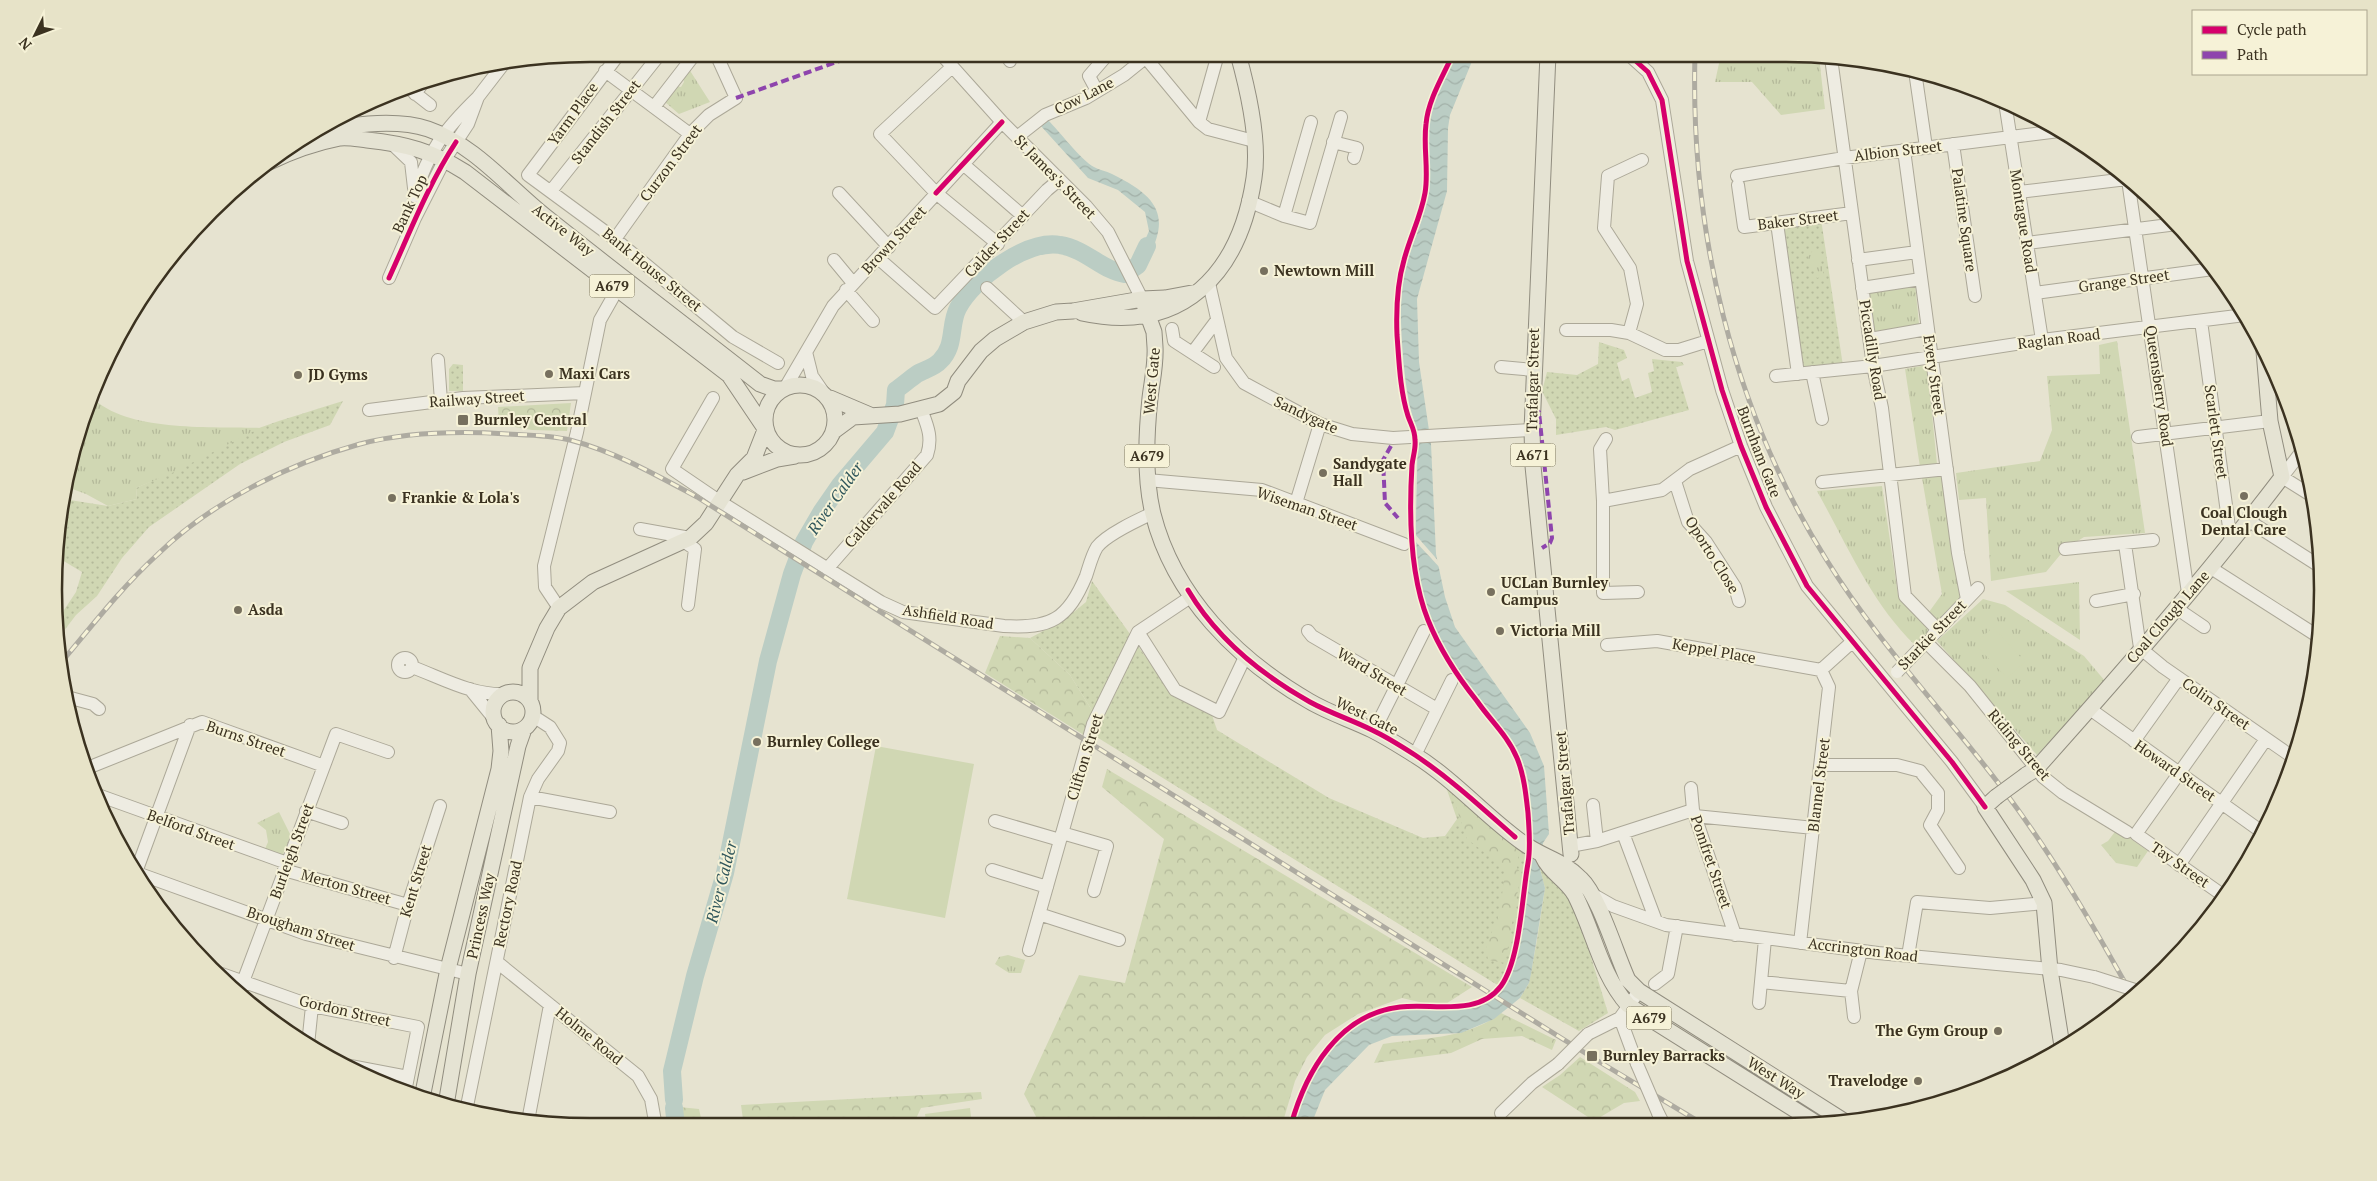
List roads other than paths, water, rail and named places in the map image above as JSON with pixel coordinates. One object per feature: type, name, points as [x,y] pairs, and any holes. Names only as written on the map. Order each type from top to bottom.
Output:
[{"type":"main road","points":[[924,407],[933,396],[947,385],[958,381],[981,351],[1000,335],[1024,322],[1056,312],[1073,312],[1100,317],[1149,315],[1177,306],[1209,283],[1224,265],[1242,225],[1254,177],[1254,141],[1250,96],[1240,62]]},
{"type":"main road","name":"Trafalgar Street","points":[[1548,62],[1534,370],[1533,466],[1572,861]]},
{"type":"main road","name":"Active Way","points":[[339,126],[379,123],[424,128],[436,144]]},
{"type":"main road","name":"Active Way","points":[[302,148],[342,138],[436,144],[476,156],[546,217],[760,384],[774,389],[784,389]]},
{"type":"main road","name":"A679","points":[[436,144],[451,150]]},
{"type":"main road","name":"Active Way","points":[[451,150],[526,220],[729,375],[765,428]]},
{"type":"main road","points":[[1073,312],[1142,299],[1165,298],[1197,292]]},
{"type":"main road","name":"St James's Street","points":[[1142,299],[1149,315]]},
{"type":"main road","name":"West Gate","points":[[1149,315],[1154,332],[1156,356],[1146,448],[1147,480],[1153,514],[1166,548],[1192,596],[1215,627],[1245,658],[1311,703],[1374,731],[1415,755],[1463,790],[1522,843],[1544,857]]},
{"type":"main road","points":[[2266,369],[2270,421],[2282,477]]},
{"type":"main road","name":"A679","points":[[784,389],[807,386],[870,415]]},
{"type":"main road","points":[[530,668],[528,723],[513,732],[497,723],[494,708],[500,697],[507,693],[530,668],[547,628],[559,608],[593,582],[686,539],[706,523],[737,474],[754,458],[765,428],[765,411],[769,403],[784,389]]},
{"type":"main road","points":[[827,395],[835,408],[836,420],[834,431]]},
{"type":"main road","name":"A679","points":[[765,428],[780,449],[791,454],[802,455],[822,448],[834,431],[853,417],[900,414],[924,407]]},
{"type":"main road","points":[[737,474],[777,459],[802,455]]},
{"type":"main road","name":"Coal Clough Lane","points":[[1990,802],[2031,772],[2090,709],[2140,648],[2211,568],[2282,477]]},
{"type":"main road","points":[[507,693],[521,694],[530,701]]},
{"type":"main road","name":"Princess Way","points":[[423,1091],[448,969],[499,769],[501,750],[497,723]]},
{"type":"main road","name":"Princess Way","points":[[447,1099],[468,974],[518,746],[528,723]]},
{"type":"main road","points":[[1990,802],[2044,903],[2050,970],[2061,1041]]},
{"type":"main road","name":"West Way","points":[[1572,861],[1544,857],[1548,869],[1568,885],[1573,893],[1605,971],[1618,994],[1624,1011],[1806,1117]]},
{"type":"main road","name":"West Way","points":[[1572,861],[1592,894],[1628,980],[1640,991],[1836,1116]]},
{"type":"main road","name":"West Way","points":[[1572,861],[1572,884],[1588,911],[1584,917]]},
{"type":"street","name":"Yarm Place","points":[[528,175],[612,62]]},
{"type":"street","name":"Standish Street","points":[[552,192],[653,62]]},
{"type":"street","points":[[654,107],[689,62]]},
{"type":"street","name":"Curzon Street","points":[[615,239],[690,134],[709,115],[736,98],[720,62]]},
{"type":"street","name":"St James's Street","points":[[948,62],[1016,137],[1086,206],[1108,232],[1142,299]]},
{"type":"street","points":[[1097,91],[1089,76],[1101,62]]},
{"type":"street","name":"Cow Lane","points":[[1016,137],[1045,115],[1097,91],[1140,62]]},
{"type":"street","points":[[1153,62],[1199,122],[1208,129],[1254,141]]},
{"type":"street","points":[[1199,122],[1216,62]]},
{"type":"street","name":"Burnham Gate","points":[[1637,62],[1648,72],[1662,100],[1687,262],[1708,341],[1741,446],[1791,558],[1807,586],[1852,642],[1952,762],[1990,802]]},
{"type":"street","name":"Piccadilly Road","points":[[1832,65],[1873,366],[1882,408],[1905,596],[1938,630]]},
{"type":"street","points":[[952,67],[880,134],[936,193],[998,244]]},
{"type":"street","points":[[605,70],[690,134]]},
{"type":"street","points":[[436,144],[478,97],[498,71]]},
{"type":"street","points":[[1916,79],[1926,147]]},
{"type":"street","points":[[415,93],[430,105]]},
{"type":"street","name":"Bank Top","points":[[389,278],[415,218],[451,150],[471,119],[478,97]]},
{"type":"street","name":"Montague Road","points":[[2006,111],[2042,340]]},
{"type":"street","points":[[1248,201],[1284,216],[1310,223],[1341,117]]},
{"type":"street","name":"Brown Street","points":[[784,389],[833,306],[1002,122]]},
{"type":"street","points":[[1284,216],[1311,122]]},
{"type":"street","name":"Albion Street","points":[[1744,227],[1737,180],[1844,158],[2047,131]]},
{"type":"street","name":"Bank Top","points":[[390,142],[411,162],[415,218]]},
{"type":"street","points":[[1333,142],[1357,148],[1354,158]]},
{"type":"street","name":"Bank Top","points":[[414,196],[436,144]]},
{"type":"street","name":"Palatine Square","points":[[1953,144],[1975,296]]},
{"type":"street","name":"Every Street","points":[[1904,150],[1958,553],[1967,599]]},
{"type":"street","points":[[1629,334],[1637,304],[1630,268],[1604,228],[1605,211],[1608,176],[1642,160]]},
{"type":"street","points":[[963,164],[1023,216]]},
{"type":"street","name":"Bank House Street","points":[[528,175],[615,239],[733,337],[778,362]]},
{"type":"street","name":"Calder Street","points":[[878,258],[935,308],[1059,180]]},
{"type":"street","points":[[2019,192],[2119,181]]},
{"type":"street","name":"Queensberry Road","points":[[2130,190],[2188,593]]},
{"type":"street","points":[[839,193],[889,247]]},
{"type":"street","name":"Baker Street","points":[[1744,227],[1852,213]]},
{"type":"street","points":[[1777,223],[1798,374]]},
{"type":"street","points":[[2027,243],[2168,225]]},
{"type":"street","points":[[1858,260],[1918,252]]},
{"type":"street","points":[[834,260],[849,287],[873,321]]},
{"type":"street","name":"Grange Street","points":[[2035,293],[2206,270]]},
{"type":"street","points":[[1862,288],[1921,278]]},
{"type":"street","name":"Sandygate","points":[[1209,283],[1226,358],[1244,383],[1320,424],[1352,434],[1407,438],[1532,430]]},
{"type":"street","points":[[987,288],[1024,322]]},
{"type":"street","points":[[559,608],[545,587],[544,574],[600,320],[617,290]]},
{"type":"street","name":"Raglan Road","points":[[1776,376],[1873,366],[2042,340],[2237,316]]},
{"type":"street","points":[[1193,352],[1217,320]]},
{"type":"street","name":"Scarlett Street","points":[[2201,321],[2231,542]]},
{"type":"street","points":[[1172,329],[1174,341],[1214,367]]},
{"type":"street","points":[[1870,339],[1928,329]]},
{"type":"street","points":[[1566,330],[1611,330],[1629,334],[1665,350],[1680,350],[1708,341]]},
{"type":"street","points":[[806,352],[812,376],[827,395]]},
{"type":"street","points":[[438,360],[440,401]]},
{"type":"street","points":[[1501,367],[1534,370]]},
{"type":"street","points":[[1812,372],[1822,419]]},
{"type":"street","name":"Railway Street","points":[[369,410],[440,401],[584,393]]},
{"type":"street","name":"Ashfield Road","points":[[714,398],[672,469],[719,501],[880,602],[903,612],[1004,626],[1038,626],[1048,624],[1068,609],[1077,597],[1100,544],[1136,520],[1153,514]]},
{"type":"street","name":"Caldervale Road","points":[[827,569],[927,455],[930,447],[924,407]]},
{"type":"street","points":[[2138,437],[2270,421]]},
{"type":"street","points":[[1296,503],[1320,424]]},
{"type":"street","points":[[1606,438],[1600,450],[1603,501],[1603,593],[1638,592]]},
{"type":"street","points":[[1603,501],[1662,490],[1690,469],[1741,446]]},
{"type":"street","name":"Coal Clough Lane","points":[[2282,477],[2298,457]]},
{"type":"street","points":[[1822,482],[1947,469]]},
{"type":"street","points":[[2282,477],[2305,491]]},
{"type":"street","name":"Wiseman Street","points":[[1147,480],[1262,490],[1404,544]]},
{"type":"street","name":"Oporto Close","points":[[1675,481],[1688,522],[1706,542],[1735,587],[1739,601]]},
{"type":"street","points":[[2249,521],[2313,563]]},
{"type":"street","points":[[640,529],[686,539],[694,549],[688,605]]},
{"type":"street","points":[[2065,550],[2153,540]]},
{"type":"street","points":[[2125,544],[2134,594],[2140,648]]},
{"type":"street","points":[[2211,568],[2312,633]]},
{"type":"street","name":"Starkie Street","points":[[1887,682],[1978,588]]},
{"type":"street","points":[[2096,601],[2134,594]]},
{"type":"street","points":[[1192,596],[1138,632],[1175,690],[1219,712],[1245,658]]},
{"type":"street","points":[[2176,608],[2204,627]]},
{"type":"street","name":"Ward Street","points":[[1308,631],[1312,636],[1396,687],[1437,709]]},
{"type":"street","points":[[1374,731],[1424,631]]},
{"type":"street","name":"Clifton Street","points":[[1029,950],[1093,724],[1138,632]]},
{"type":"street","name":"Keppel Place","points":[[1607,645],[1656,641],[1820,670]]},
{"type":"street","points":[[1820,670],[1852,642]]},
{"type":"street","name":"Riding Street","points":[[1923,645],[1970,686],[2031,772],[2131,833]]},
{"type":"street","name":"Colin Street","points":[[2140,648],[2179,678],[2288,754]]},
{"type":"street","points":[[412,667],[470,689],[492,694],[507,693]]},
{"type":"street","name":"Blannel Street","points":[[1800,943],[1822,765],[1829,687],[1820,670]]},
{"type":"street","points":[[2134,741],[2179,678]]},
{"type":"street","points":[[1415,755],[1452,680]]},
{"type":"street","points":[[470,689],[497,723]]},
{"type":"street","points":[[74,699],[93,704],[99,709]]},
{"type":"street","name":"Howard Street","points":[[2090,709],[2257,829]]},
{"type":"street","points":[[2131,833],[2180,774],[2224,710]]},
{"type":"street","name":"Rectory Road","points":[[467,1104],[530,797],[538,779],[558,751],[560,743],[554,731],[528,723]]},
{"type":"street","name":"Burns Street","points":[[93,766],[190,726],[207,724],[324,766]]},
{"type":"street","points":[[140,865],[155,817],[190,726]]},
{"type":"street","name":"Burleigh Street","points":[[241,986],[336,734],[388,752]]},
{"type":"street","points":[[2179,866],[2266,739]]},
{"type":"street","points":[[1822,765],[1897,765],[1920,771],[1938,793],[1938,810],[1930,825],[1958,868]]},
{"type":"street","name":"Pomfret Street","points":[[1691,788],[1694,813],[1735,935]]},
{"type":"street","points":[[530,797],[610,812]]},
{"type":"street","name":"Belford Street","points":[[105,798],[286,866]]},
{"type":"street","points":[[1594,805],[1597,841]]},
{"type":"street","name":"Kent Street","points":[[394,958],[408,905],[440,806]]},
{"type":"street","points":[[306,811],[342,823]]},
{"type":"street","points":[[1572,861],[1597,841],[1694,813],[1814,828]]},
{"type":"street","points":[[995,821],[1107,846],[1094,891]]},
{"type":"street","points":[[1623,833],[1656,921]]},
{"type":"street","name":"Tay Street","points":[[2131,833],[2219,893]]},
{"type":"street","name":"Merton Street","points":[[286,866],[408,905]]},
{"type":"street","points":[[992,870],[1047,887]]},
{"type":"street","name":"Brougham Street","points":[[146,876],[306,934],[394,958],[468,974]]},
{"type":"street","name":"Accrington Road","points":[[1592,894],[1613,906],[1677,926],[1861,951],[2061,970],[2094,977],[2132,989]]},
{"type":"street","points":[[1908,956],[1917,902],[1990,908],[2044,903]]},
{"type":"street","points":[[1040,914],[1119,940]]},
{"type":"street","points":[[1655,984],[1668,974],[1677,926]]},
{"type":"street","points":[[1758,1003],[1766,939]]},
{"type":"street","points":[[1854,1017],[1851,991],[1861,951]]},
{"type":"street","name":"Holme Road","points":[[496,962],[638,1076],[652,1099],[655,1118]]},
{"type":"street","name":"Gordon Street","points":[[231,977],[312,1006],[418,1027],[408,1077]]},
{"type":"street","points":[[1761,982],[1851,991]]},
{"type":"street","points":[[1501,1113],[1532,1083],[1558,1064],[1588,1034],[1624,1011],[1640,991]]},
{"type":"street","points":[[529,1115],[550,1005]]},
{"type":"street","points":[[309,1037],[312,1006]]},
{"type":"street","points":[[1624,1011],[1637,1064],[1660,1118]]},
{"type":"street","points":[[370,1070],[408,1077],[406,1085]]},
{"type":"water","points":[[1452,62],[1472,62],[1450,115],[1447,191],[1417,299],[1419,362],[1431,444],[1436,554],[1445,597],[1455,627],[1530,733],[1544,766],[1549,834],[1543,843],[1540,869],[1545,888],[1529,983],[1520,998],[1494,1019],[1461,1033],[1392,1036],[1369,1045],[1325,1090],[1314,1118],[1295,1118],[1308,1084],[1318,1065],[1330,1049],[1361,1023],[1381,1014],[1403,1009],[1470,1007],[1493,997],[1503,986],[1515,959],[1522,927],[1532,858],[1530,796],[1524,765],[1513,743],[1443,646],[1427,609],[1418,567],[1416,546],[1417,435],[1409,403],[1405,373],[1401,332],[1401,298],[1406,267],[1425,205],[1427,185],[1427,124],[1439,88]]},
{"type":"water","points":[[1048,120],[1089,163],[1130,184],[1144,194],[1153,204],[1158,215],[1159,226],[1150,255],[1140,273],[1135,263],[1149,231],[1145,212],[1118,190],[1088,178],[1040,125]]},
{"type":"waterway","name":"River Calder","points":[[674,1100],[672,1071],[695,976],[725,873],[768,661],[792,574],[804,542],[840,485],[885,432],[895,405],[896,390],[917,374],[935,365],[945,355],[958,308],[965,297],[988,274],[1002,263],[1017,255],[1032,248],[1047,245],[1069,247],[1109,269],[1125,274],[1138,265],[1147,246]]},
{"type":"waterway","name":"River Calder","points":[[674,1108],[675,1118]]},
{"type":"railway","points":[[1695,62],[1695,120],[1700,186],[1709,252],[1723,316],[1742,380],[1765,442],[1793,501],[1846,590],[1889,648],[1980,759],[2038,838],[2103,943],[2130,991]]},
{"type":"railway","points":[[67,656],[131,581],[178,536],[226,502],[252,487],[306,462],[360,444],[415,435],[489,433],[546,436],[570,440],[620,458],[651,472],[697,497],[1598,1061],[1693,1118]]},
{"type":"place","name":"Newtown Mill","points":[[1264,271]]},
{"type":"place","name":"Maxi Cars","points":[[549,374]]},
{"type":"place","name":"JD Gyms","points":[[298,375]]},
{"type":"place","name":"Burnley Central","points":[[463,420]]},
{"type":"place","name":"Sandygate Hall","points":[[1323,473]]},
{"type":"place","name":"Coal Clough Dental Care","points":[[2244,496]]},
{"type":"place","name":"Frankie & Lola's","points":[[392,498]]},
{"type":"place","name":"UCLan Burnley Campus","points":[[1491,592]]},
{"type":"place","name":"Asda","points":[[238,610]]},
{"type":"place","name":"Victoria Mill","points":[[1500,631]]},
{"type":"place","name":"Burnley College","points":[[757,742]]},
{"type":"place","name":"The Gym Group","points":[[1998,1031]]},
{"type":"place","name":"Burnley Barracks","points":[[1592,1056]]},
{"type":"place","name":"Travelodge","points":[[1918,1081]]}]
